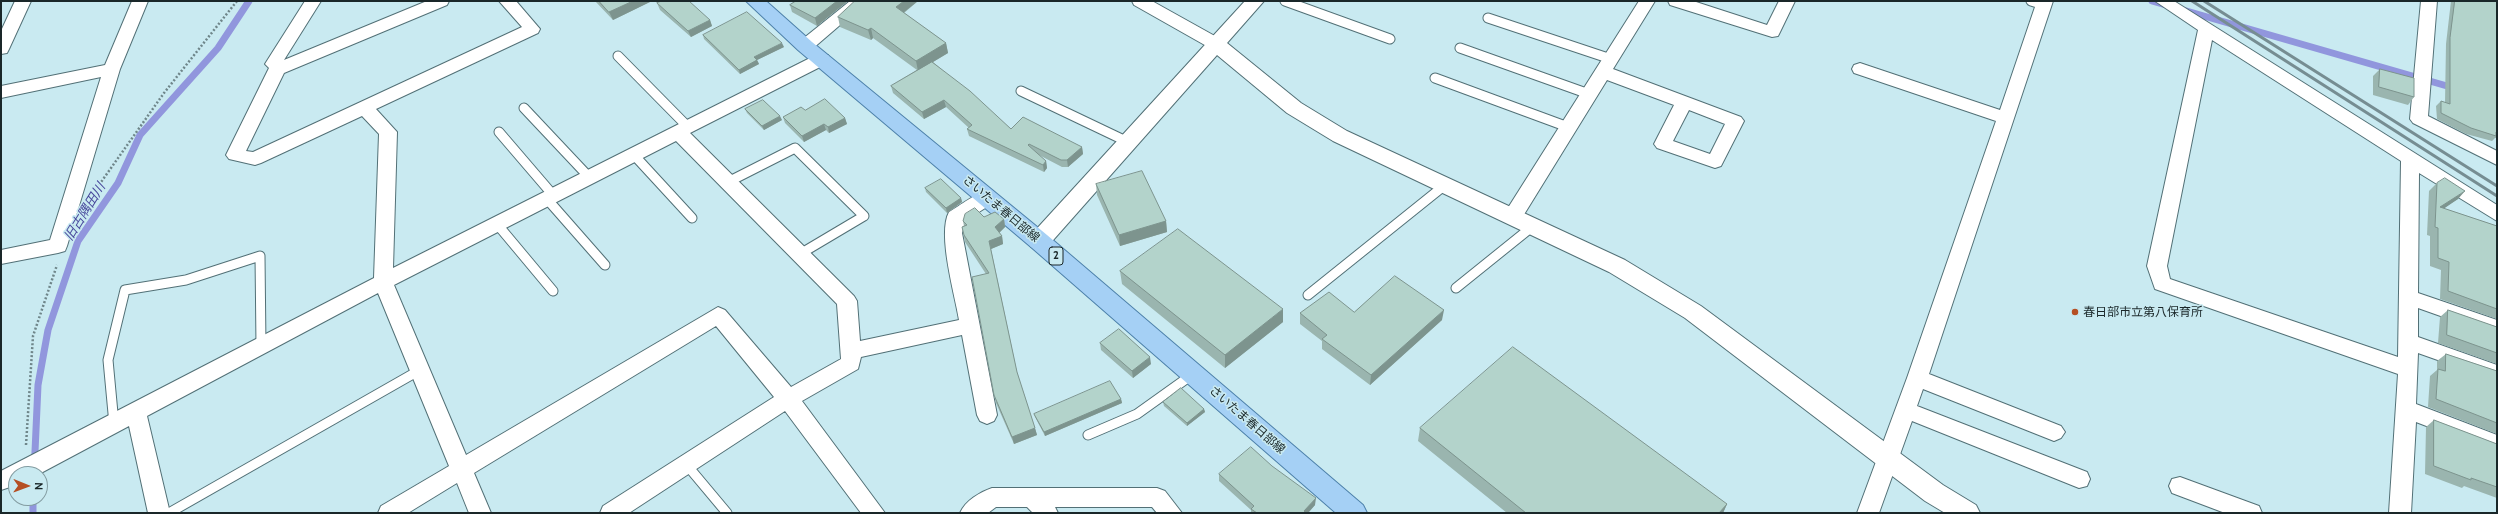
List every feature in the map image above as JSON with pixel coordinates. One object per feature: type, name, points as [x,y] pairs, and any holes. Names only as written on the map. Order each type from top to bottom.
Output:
[{"type":"main road","name":"さいたま春日部線","points":[[755,1],[813,52],[1039,241],[1354,513]]},
{"type":"street","points":[[1,49],[23,1]]},
{"type":"street","points":[[1,257],[58,246],[112,69],[140,1]]},
{"type":"street","points":[[284,66],[273,64],[313,1]]},
{"type":"street","points":[[441,1],[277,69],[235,155],[255,159],[532,29],[507,1]]},
{"type":"street","points":[[35,466],[383,282],[683,129],[813,52],[860,1]]},
{"type":"street","points":[[1140,1],[1216,44],[1300,112],[1340,136],[1617,266],[1680,304],[1889,457],[1934,493],[1967,513]]},
{"type":"street","points":[[1039,241],[1255,1]]},
{"type":"street","points":[[1513,216],[1647,1]]},
{"type":"street","points":[[1676,1],[1772,32],[1787,1]]},
{"type":"street","points":[[2164,1],[2497,214]]},
{"type":"street","points":[[2429,1],[2418,119],[2497,159]]},
{"type":"street","points":[[1868,513],[1906,410],[2006,118],[2040,2]]},
{"type":"street","points":[[2206,29],[2157,266],[2162,284],[2408,369]]},
{"type":"street","points":[[1607,66],[1684,102]]},
{"type":"street","points":[[1,92],[112,69]]},
{"type":"street","points":[[1860,70],[2006,118]]},
{"type":"street","points":[[364,108],[388,132],[383,282],[464,470],[480,513]]},
{"type":"street","points":[[611,513],[788,399],[851,362],[847,300],[728,182],[683,129]]},
{"type":"street","points":[[2400,513],[2408,369],[2410,158]]},
{"type":"street","points":[[987,198],[956,217],[953,233],[987,415]]},
{"type":"street","points":[[2409,298],[2497,328]]},
{"type":"street","points":[[389,513],[464,470],[718,315],[788,399],[874,513]]},
{"type":"street","points":[[850,351],[970,326]]},
{"type":"street","points":[[2408,341],[2497,373]]},
{"type":"street","points":[[1917,378],[2054,432]]},
{"type":"street","points":[[2406,409],[2497,444]]},
{"type":"street","points":[[1906,410],[2079,479]]},
{"type":"street","points":[[136,412],[159,513]]},
{"type":"street","points":[[2180,486],[2251,513]]},
{"type":"street","points":[[971,513],[992,496],[1157,498],[1171,513]]},
{"type":"street","points":[[1032,497],[1047,513]]},
{"type":"lane","points":[[1285,1],[1390,39]]},
{"type":"lane","points":[[1488,18],[1607,66]]},
{"type":"lane","points":[[1460,48],[1589,94]]},
{"type":"lane","points":[[618,56],[683,129]]},
{"type":"lane","points":[[1435,78],[1568,127]]},
{"type":"lane","points":[[1021,91],[1128,142]]},
{"type":"lane","points":[[524,108],[590,177]]},
{"type":"lane","points":[[499,132],[605,265]]},
{"type":"lane","points":[[728,182],[795,148],[864,216],[800,254]]},
{"type":"lane","points":[[634,154],[692,218]]},
{"type":"lane","points":[[1308,295],[1445,185]]},
{"type":"lane","points":[[497,224],[553,291]]},
{"type":"lane","points":[[1456,288],[1533,226]]},
{"type":"lane","points":[[114,424],[108,360],[125,290],[186,280],[260,256],[261,346]]},
{"type":"lane","points":[[169,513],[420,370]]},
{"type":"lane","points":[[1088,435],[1137,414],[1193,374]]},
{"type":"lane","points":[[686,464],[728,513]]},
{"type":"path","points":[[95,190],[164,94],[237,1]]},
{"type":"path","points":[[21,466],[33,336],[60,256],[58,246]]},
{"type":"building","points":[[599,1],[633,1],[609,12]]},
{"type":"building","points":[[662,1],[689,1],[710,20],[688,31],[657,3]]},
{"type":"building","points":[[796,1],[837,1],[815,18],[790,5]]},
{"type":"building","points":[[855,1],[904,1],[896,7],[946,43],[916,61],[871,28],[868,30],[838,17]]},
{"type":"building","points":[[2455,1],[2497,1],[2496,136],[2471,128],[2441,113],[2441,101],[2450,104],[2450,38]]},
{"type":"building","points":[[747,12],[782,43],[754,57],[757,60],[739,70],[703,35]]},
{"type":"building","points":[[932,62],[970,91],[1011,129],[1023,117],[1082,147],[1067,160],[1061,160],[1029,144],[1028,145],[1046,161],[1043,165],[967,129],[972,125],[944,100],[922,112],[891,86]]},
{"type":"building","points":[[2380,69],[2414,78],[2414,97],[2379,87]]},
{"type":"building","points":[[825,99],[845,118],[828,127],[824,124],[802,136],[783,117],[801,107],[805,110]]},
{"type":"building","points":[[763,100],[780,116],[762,126],[745,109]]},
{"type":"building","points":[[1142,171],[1166,221],[1119,235],[1096,184]]},
{"type":"building","points":[[2445,178],[2465,191],[2440,207],[2497,226],[2497,309],[2448,291],[2449,262],[2438,258],[2438,228],[2435,227],[2437,183]]},
{"type":"building","points":[[941,179],[961,198],[946,208],[925,188]]},
{"type":"building","points":[[975,208],[984,217],[995,212],[1004,219],[995,227],[1002,236],[989,241],[1017,372],[1035,428],[1012,437],[994,395],[972,277],[989,273],[964,235],[962,227],[967,225],[963,221],[965,214]]},
{"type":"building","points":[[1178,229],[1283,309],[1225,355],[1120,271]]},
{"type":"building","points":[[1395,276],[1444,310],[1371,375],[1322,339],[1327,335],[1300,313],[1329,292],[1354,312]]},
{"type":"building","points":[[2448,310],[2497,327],[2497,353],[2447,335]]},
{"type":"building","points":[[1119,329],[1150,357],[1132,371],[1100,343]]},
{"type":"building","points":[[1513,347],[1727,504],[1719,513],[1526,513],[1420,428]]},
{"type":"building","points":[[2446,354],[2497,371],[2497,423],[2436,399],[2438,369],[2445,371]]},
{"type":"building","points":[[1110,381],[1121,399],[1044,432],[1034,414]]},
{"type":"building","points":[[1181,388],[1204,409],[1187,423],[1163,402]]},
{"type":"building","points":[[2434,420],[2497,444],[2497,487],[2471,478],[2471,480],[2434,466]]},
{"type":"building","points":[[1251,447],[1272,466],[1316,498],[1304,511],[1306,513],[1257,513],[1251,509],[1254,506],[1219,474]]},
{"type":"waterway","name":"旧古隅田川","points":[[34,466],[38,385],[48,330],[78,241],[118,183],[140,135],[218,48],[249,1]]},
{"type":"waterway","points":[[2152,1],[2166,5]]},
{"type":"waterway","points":[[2183,10],[2454,88]]},
{"type":"waterway","name":"旧古隅田川","points":[[33,506],[33,513]]},
{"type":"railway","points":[[2192,1],[2497,196]]},
{"type":"railway","points":[[2204,1],[2497,186]]},
{"type":"place","name":"春日部市立第八保育所","points":[[2075,312]]}]
